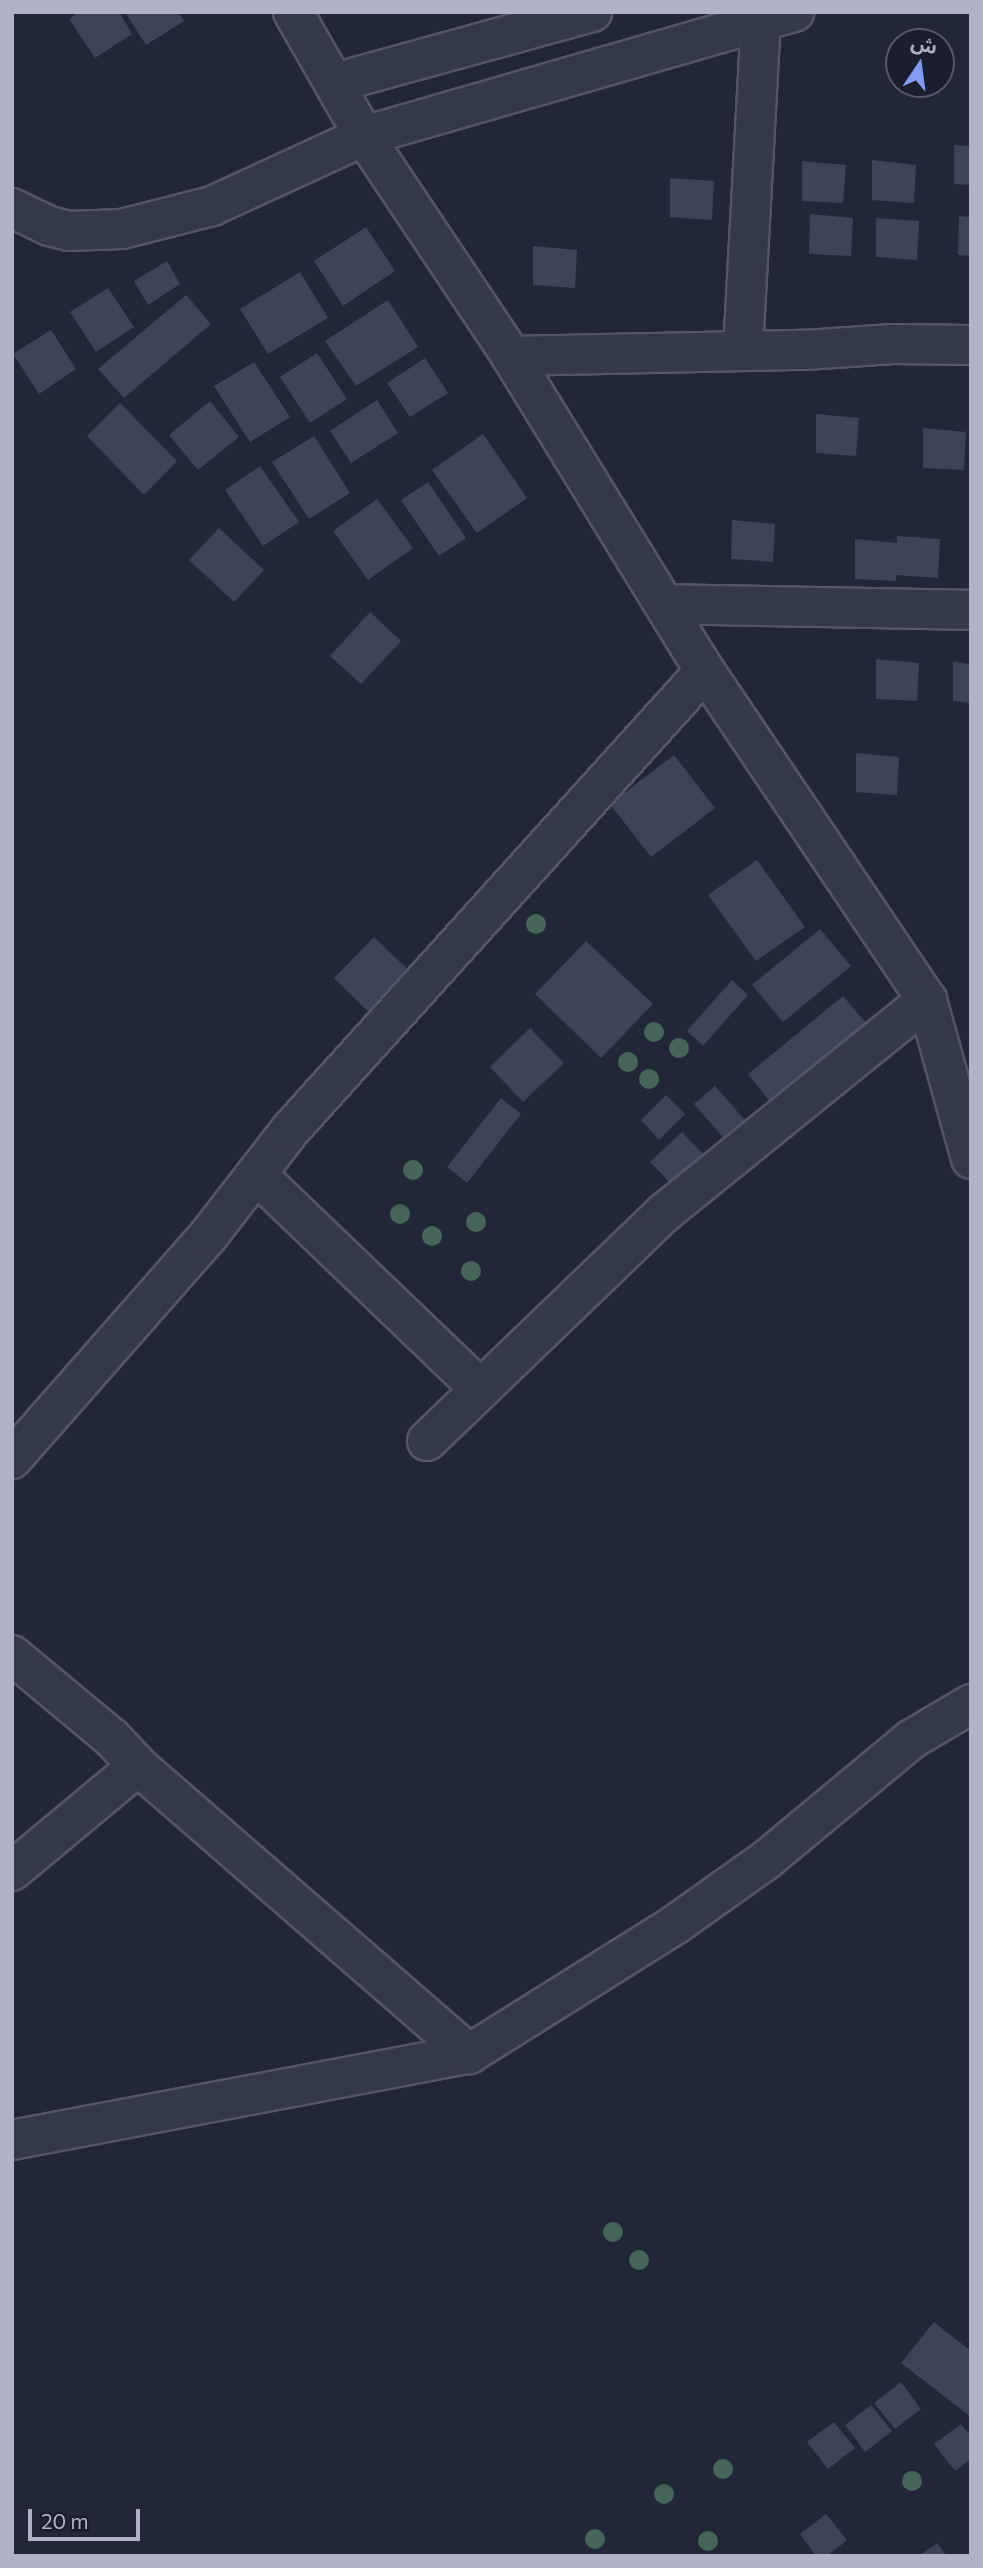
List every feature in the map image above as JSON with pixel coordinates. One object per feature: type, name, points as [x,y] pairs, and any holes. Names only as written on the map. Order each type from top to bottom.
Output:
[{"type":"street","points":[[293,12],[364,136],[511,356],[705,671],[927,1000],[971,1159]]},
{"type":"street","points":[[334,83],[592,12]]},
{"type":"street","points":[[12,208],[49,226],[69,231],[122,229],[212,206],[364,136],[777,17],[743,351]]},
{"type":"street","points":[[511,356],[743,351],[893,344],[971,345]]},
{"type":"street","points":[[664,604],[971,610]]},
{"type":"street","points":[[12,1459],[208,1236],[300,1119],[705,671]]},
{"type":"street","points":[[427,1441],[665,1212],[927,1000]]},
{"type":"street","points":[[256,1174],[480,1389]]},
{"type":"street","points":[[12,1656],[112,1738],[138,1766],[469,2054]]},
{"type":"street","points":[[12,2140],[469,2054],[676,1924],[766,1860],[912,1739],[971,1704]]},
{"type":"street","points":[[12,1871],[138,1766]]},
{"type":"building","points":[[79,12],[119,12],[132,34],[95,58],[69,19]]},
{"type":"building","points":[[125,12],[178,12],[184,21],[146,45]]},
{"type":"building","points":[[954,145],[971,146],[971,185],[954,184]]},
{"type":"building","points":[[872,160],[916,165],[914,203],[872,200]]},
{"type":"building","points":[[802,161],[846,165],[843,203],[802,201]]},
{"type":"building","points":[[670,178],[714,181],[712,220],[670,217]]},
{"type":"building","points":[[810,214],[853,218],[851,256],[809,254]]},
{"type":"building","points":[[959,216],[971,217],[971,256],[958,255]]},
{"type":"building","points":[[876,218],[919,221],[917,260],[876,257]]},
{"type":"building","points":[[366,227],[395,271],[343,306],[314,261]]},
{"type":"building","points":[[533,246],[577,250],[575,288],[533,285]]},
{"type":"building","points":[[167,261],[180,284],[148,305],[134,281]]},
{"type":"building","points":[[300,272],[328,318],[268,354],[240,309]]},
{"type":"building","points":[[108,288],[134,327],[96,352],[70,312]]},
{"type":"building","points":[[186,295],[211,324],[124,398],[98,369]]},
{"type":"building","points":[[388,300],[418,347],[356,386],[325,341]]},
{"type":"building","points":[[51,330],[76,369],[39,394],[13,354]]},
{"type":"building","points":[[317,353],[347,399],[310,423],[280,377]]},
{"type":"building","points":[[425,358],[448,393],[410,417],[387,383]]},
{"type":"building","points":[[254,362],[290,417],[250,442],[214,386]]},
{"type":"building","points":[[377,400],[398,433],[351,463],[330,431]]},
{"type":"building","points":[[210,401],[239,437],[198,470],[169,435]]},
{"type":"building","points":[[120,403],[177,461],[144,495],[87,436]]},
{"type":"building","points":[[816,414],[859,418],[856,456],[816,453]]},
{"type":"building","points":[[923,428],[966,432],[964,470],[923,468]]},
{"type":"building","points":[[483,434],[527,498],[477,533],[432,470]]},
{"type":"building","points":[[314,436],[350,493],[309,519],[272,462]]},
{"type":"building","points":[[260,466],[299,522],[263,546],[225,490]]},
{"type":"building","points":[[428,482],[466,538],[439,556],[401,500]]},
{"type":"building","points":[[377,499],[413,548],[368,580],[333,531]]},
{"type":"building","points":[[732,520],[775,524],[773,562],[731,559]]},
{"type":"building","points":[[219,528],[264,570],[234,602],[189,560]]},
{"type":"building","points":[[897,536],[940,539],[938,578],[896,575],[896,581],[855,579],[855,539],[897,543]]},
{"type":"building","points":[[370,612],[401,641],[361,684],[330,656]]},
{"type":"building","points":[[876,659],[919,663],[917,701],[876,699]]},
{"type":"building","points":[[953,662],[971,664],[971,703],[953,701]]},
{"type":"building","points":[[856,753],[899,757],[897,795],[856,792]]},
{"type":"building","points":[[674,755],[715,808],[651,857],[610,804]]},
{"type":"building","points":[[757,860],[805,927],[756,961],[708,895]]},
{"type":"building","points":[[820,929],[851,966],[783,1022],[752,985]]},
{"type":"building","points":[[374,937],[422,983],[381,1024],[334,978]]},
{"type":"building","points":[[586,941],[653,1004],[601,1058],[535,994]]},
{"type":"building","points":[[732,980],[748,995],[703,1046],[687,1031]]},
{"type":"building","points":[[843,996],[873,1031],[776,1109],[748,1074]]},
{"type":"building","points":[[530,1028],[564,1063],[523,1102],[490,1067]]},
{"type":"building","points":[[715,1086],[749,1125],[728,1143],[694,1104]]},
{"type":"building","points":[[666,1095],[685,1114],[659,1140],[641,1120]]},
{"type":"building","points":[[501,1098],[521,1114],[467,1183],[447,1167]]},
{"type":"building","points":[[682,1132],[705,1156],[673,1186],[650,1162]]},
{"type":"building","points":[[934,2322],[971,2351],[971,2417],[901,2363]]},
{"type":"building","points":[[901,2382],[921,2409],[895,2429],[874,2403]]},
{"type":"building","points":[[871,2405],[892,2431],[865,2452],[845,2425]]},
{"type":"building","points":[[834,2422],[855,2448],[828,2469],[807,2442]]},
{"type":"building","points":[[961,2424],[971,2436],[971,2459],[955,2471],[934,2444]]},
{"type":"building","points":[[826,2514],[847,2540],[827,2556],[816,2556],[800,2534]]},
{"type":"building","points":[[937,2543],[947,2556],[919,2556]]}]
